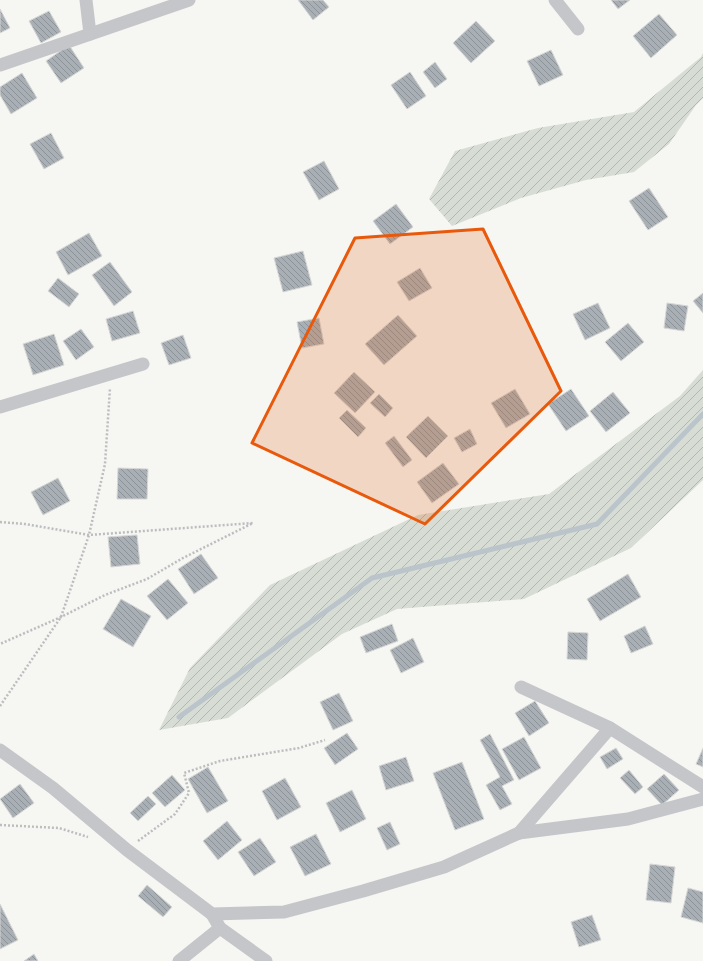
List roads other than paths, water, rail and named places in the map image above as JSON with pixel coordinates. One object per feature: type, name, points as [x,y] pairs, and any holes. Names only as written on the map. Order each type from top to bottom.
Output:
[{"type":"street","points":[[86,0],[90,34]]},
{"type":"street","points":[[0,65],[189,0]]},
{"type":"street","points":[[555,0],[578,30]]},
{"type":"street","points":[[0,407],[143,364]]},
{"type":"street","points":[[521,687],[610,728],[703,788]]},
{"type":"street","points":[[519,833],[610,728]]},
{"type":"street","points":[[0,750],[53,788],[127,850],[212,914],[220,928],[266,961]]},
{"type":"street","points":[[212,914],[284,912],[444,867],[519,833],[628,819],[703,799]]},
{"type":"street","points":[[179,961],[220,928]]},
{"type":"waterway","points":[[179,717],[372,578],[597,524],[703,414]]}]
